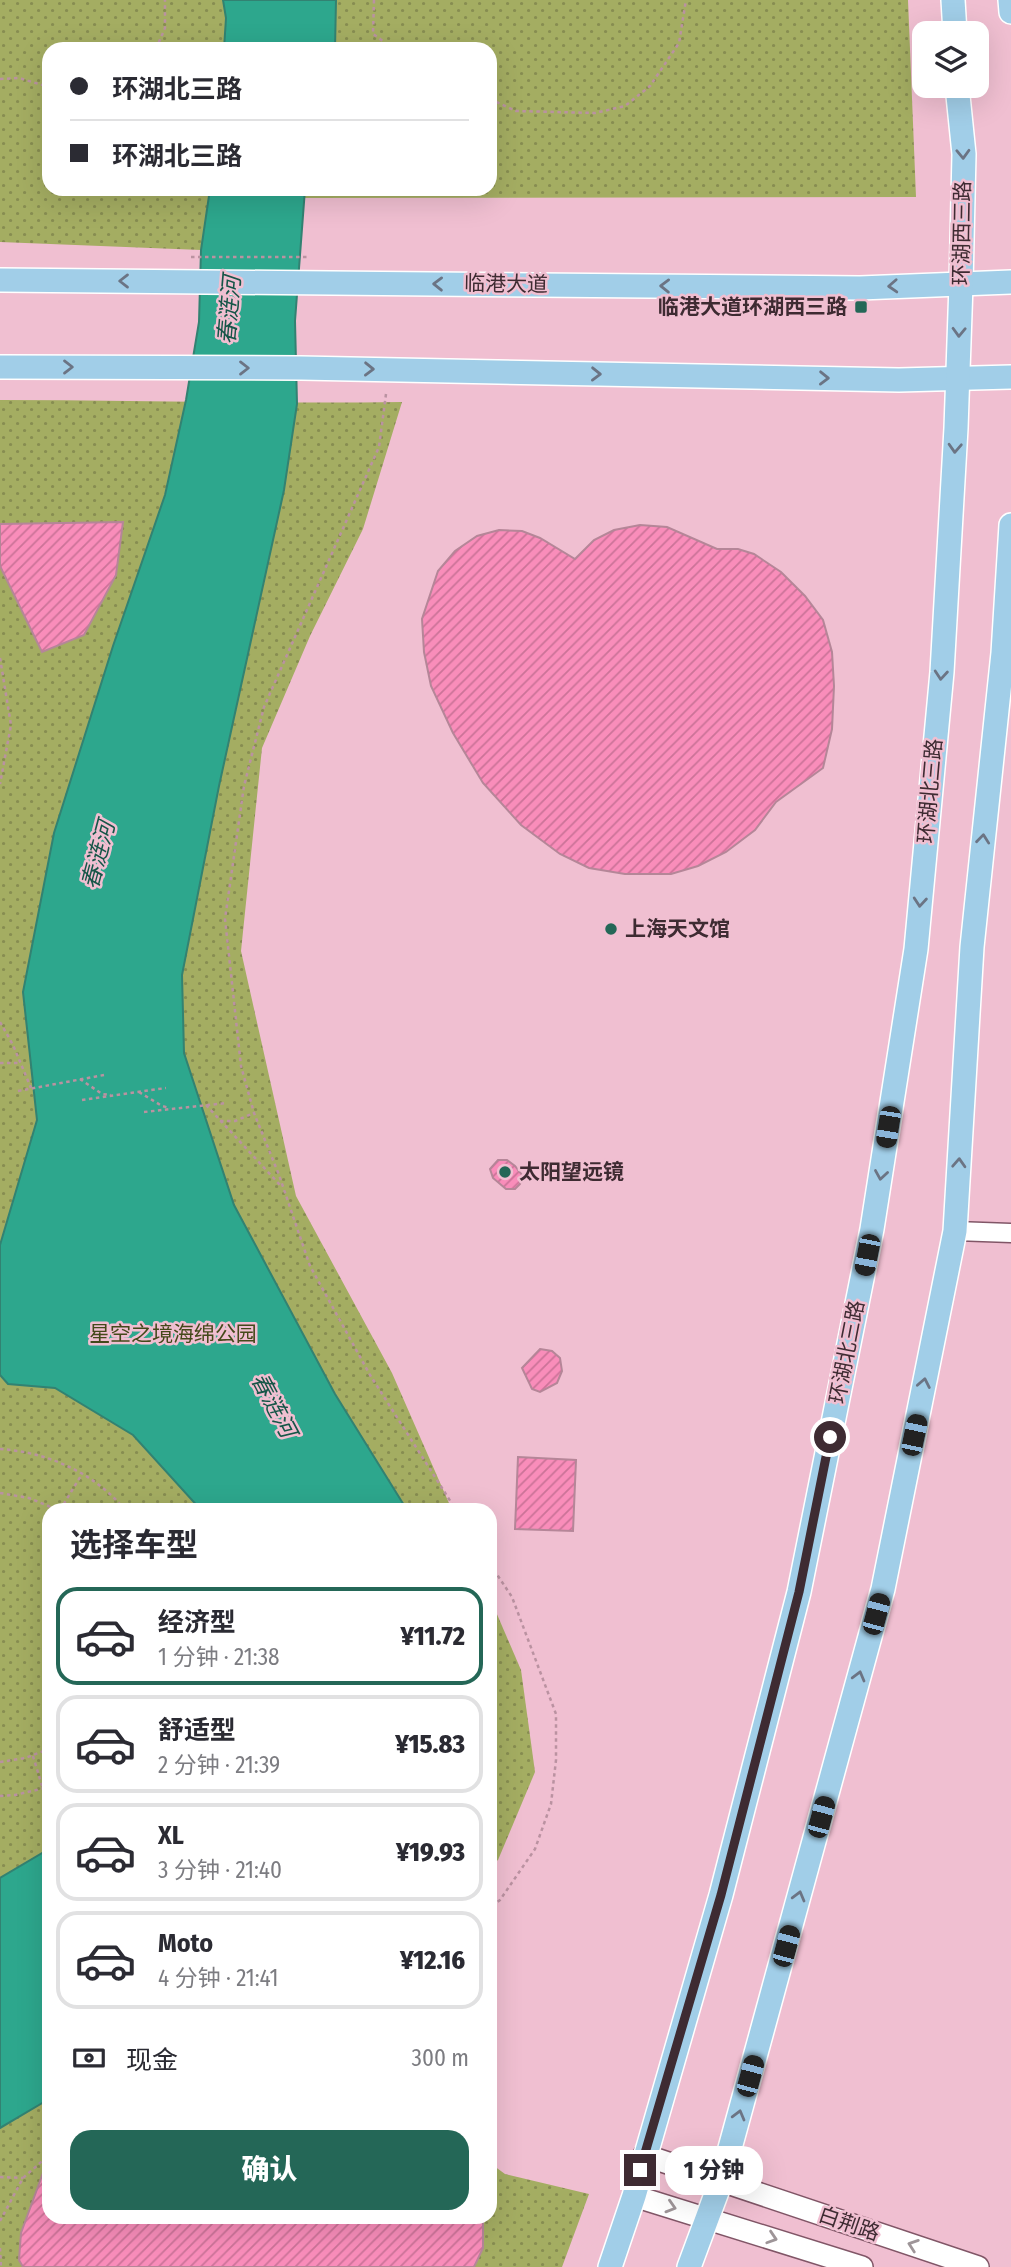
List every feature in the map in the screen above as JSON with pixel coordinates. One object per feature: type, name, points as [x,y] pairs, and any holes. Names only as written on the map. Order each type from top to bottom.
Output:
[{"type":"main road","points":[[953,0],[954,21]]},
{"type":"main road","points":[[1010,0],[1011,12]]},
{"type":"main road","name":"环湖西三路","points":[[958,98],[964,154],[958,380]]},
{"type":"main road","name":"临港大道","points":[[0,280],[860,288],[1011,282]]},
{"type":"main road","points":[[0,367],[301,368],[958,380],[1011,377]]},
{"type":"main road","name":"环湖北三路","points":[[612,2263],[721,1895],[799,1592],[872,1229],[917,935],[942,672],[958,380]]},
{"type":"main road","points":[[689,2267],[721,2181],[883,1588],[955,1231],[972,947],[1003,653],[1011,525]]},
{"type":"main road","name":"白荆路","points":[[644,2155],[978,2267]]},
{"type":"main road","name":"白荆路","points":[[634,2196],[862,2267]]},
{"type":"street","points":[[955,1231],[1011,1233]]},
{"type":"path","points":[[159,42],[165,28],[165,0]]},
{"type":"path","points":[[374,0],[373,33],[385,42]]},
{"type":"path","points":[[497,102],[516,111],[595,113],[625,106],[650,86],[679,43],[686,0]]},
{"type":"path","points":[[0,79],[19,78],[42,85]]},
{"type":"path","points":[[191,257],[310,257]]},
{"type":"path","points":[[386,394],[379,447],[264,707],[244,786],[225,919],[241,1066],[254,1113],[310,1265],[370,1375],[452,1503]]},
{"type":"path","points":[[0,658],[11,726],[0,784]]},
{"type":"path","points":[[0,1023],[32,1088]]},
{"type":"path","points":[[0,1063],[21,1063]]},
{"type":"path","points":[[18,1091],[104,1075]]},
{"type":"path","points":[[80,1079],[102,1094],[114,1096]]},
{"type":"path","points":[[82,1100],[166,1088]]},
{"type":"path","points":[[139,1092],[162,1106],[174,1109]]},
{"type":"path","points":[[144,1112],[227,1103]]},
{"type":"path","points":[[206,1105],[283,1188]]},
{"type":"path","points":[[220,1121],[235,1121],[254,1113]]},
{"type":"path","points":[[0,1449],[43,1456],[96,1482],[118,1503]]},
{"type":"path","points":[[63,1503],[82,1474]]},
{"type":"path","points":[[0,1493],[29,1497],[43,1503]]},
{"type":"path","points":[[497,1574],[512,1597],[556,1714],[556,1760],[551,1804],[535,1849],[497,1902]]},
{"type":"path","points":[[0,1762],[42,1752]]},
{"type":"path","points":[[33,1756],[42,1786]]},
{"type":"path","points":[[0,1796],[42,1789]]},
{"type":"path","points":[[0,2221],[23,2178],[42,2161]]},
{"type":"path","points":[[0,2177],[23,2178]]},
{"type":"path","points":[[0,2248],[1,2267]]},
{"type":"green space","points":[[0,0],[223,0],[226,18],[224,42],[42,42],[42,196],[209,196],[201,250],[0,242]]},
{"type":"green space","points":[[336,0],[908,0],[916,197],[304,198],[497,196],[497,42],[335,42]]},
{"type":"green space","name":"星空之境海绵公园","points":[[0,400],[402,402],[363,529],[310,636],[262,748],[241,951],[296,1196],[392,1373],[449,1503],[42,1503],[42,2224],[497,2224],[497,2168],[505,2174],[589,2194],[562,2267],[0,2267]]},
{"type":"green space","points":[[497,1614],[521,1670],[535,1772],[498,1860]]},
{"type":"water","points":[[223,0],[336,0],[335,42],[224,42],[226,18]]},
{"type":"water","name":"春涟河","points":[[209,196],[304,196],[295,321],[297,404],[284,490],[219,786],[182,975],[184,1053],[234,1205],[335,1394],[403,1503],[195,1503],[133,1435],[55,1388],[8,1384],[0,1375],[0,1245],[37,1120],[23,992],[54,833],[113,646],[165,495],[186,400],[199,322],[201,250]]},
{"type":"water","points":[[42,1853],[42,2103],[0,2128],[0,1878]]},
{"type":"building","points":[[123,522],[116,575],[84,635],[42,652],[0,566],[0,524]]},
{"type":"building","name":"上海天文馆","points":[[640,525],[667,527],[717,549],[738,549],[754,554],[781,572],[805,596],[823,620],[832,652],[832,729],[823,768],[776,802],[755,830],[726,852],[698,866],[671,874],[625,874],[589,868],[560,854],[521,825],[483,783],[453,733],[431,686],[424,652],[422,619],[438,571],[455,551],[477,536],[499,530],[522,531],[540,538],[575,559],[594,540],[614,530]]},
{"type":"building","name":"太阳望远镜","points":[[498,1160],[507,1160],[522,1175],[520,1184],[515,1189],[506,1189],[493,1178],[490,1169]]},
{"type":"building","points":[[540,1349],[552,1351],[560,1358],[562,1371],[557,1383],[540,1392],[532,1389],[522,1368]]},
{"type":"building","points":[[518,1457],[576,1460],[573,1531],[515,1529]]},
{"type":"building","points":[[42,2176],[42,2224],[483,2224],[483,2248],[474,2267],[23,2267],[19,2260],[21,2233]]},
{"type":"place","name":"临港大道环湖西三路","points":[[861,307]]},
{"type":"place","name":"上海天文馆","points":[[611,929]]},
{"type":"place","name":"太阳望远镜","points":[[505,1172]]},
{"type":"route","points":[[640,2170],[721,1895],[799,1592],[830,1437]]}]
